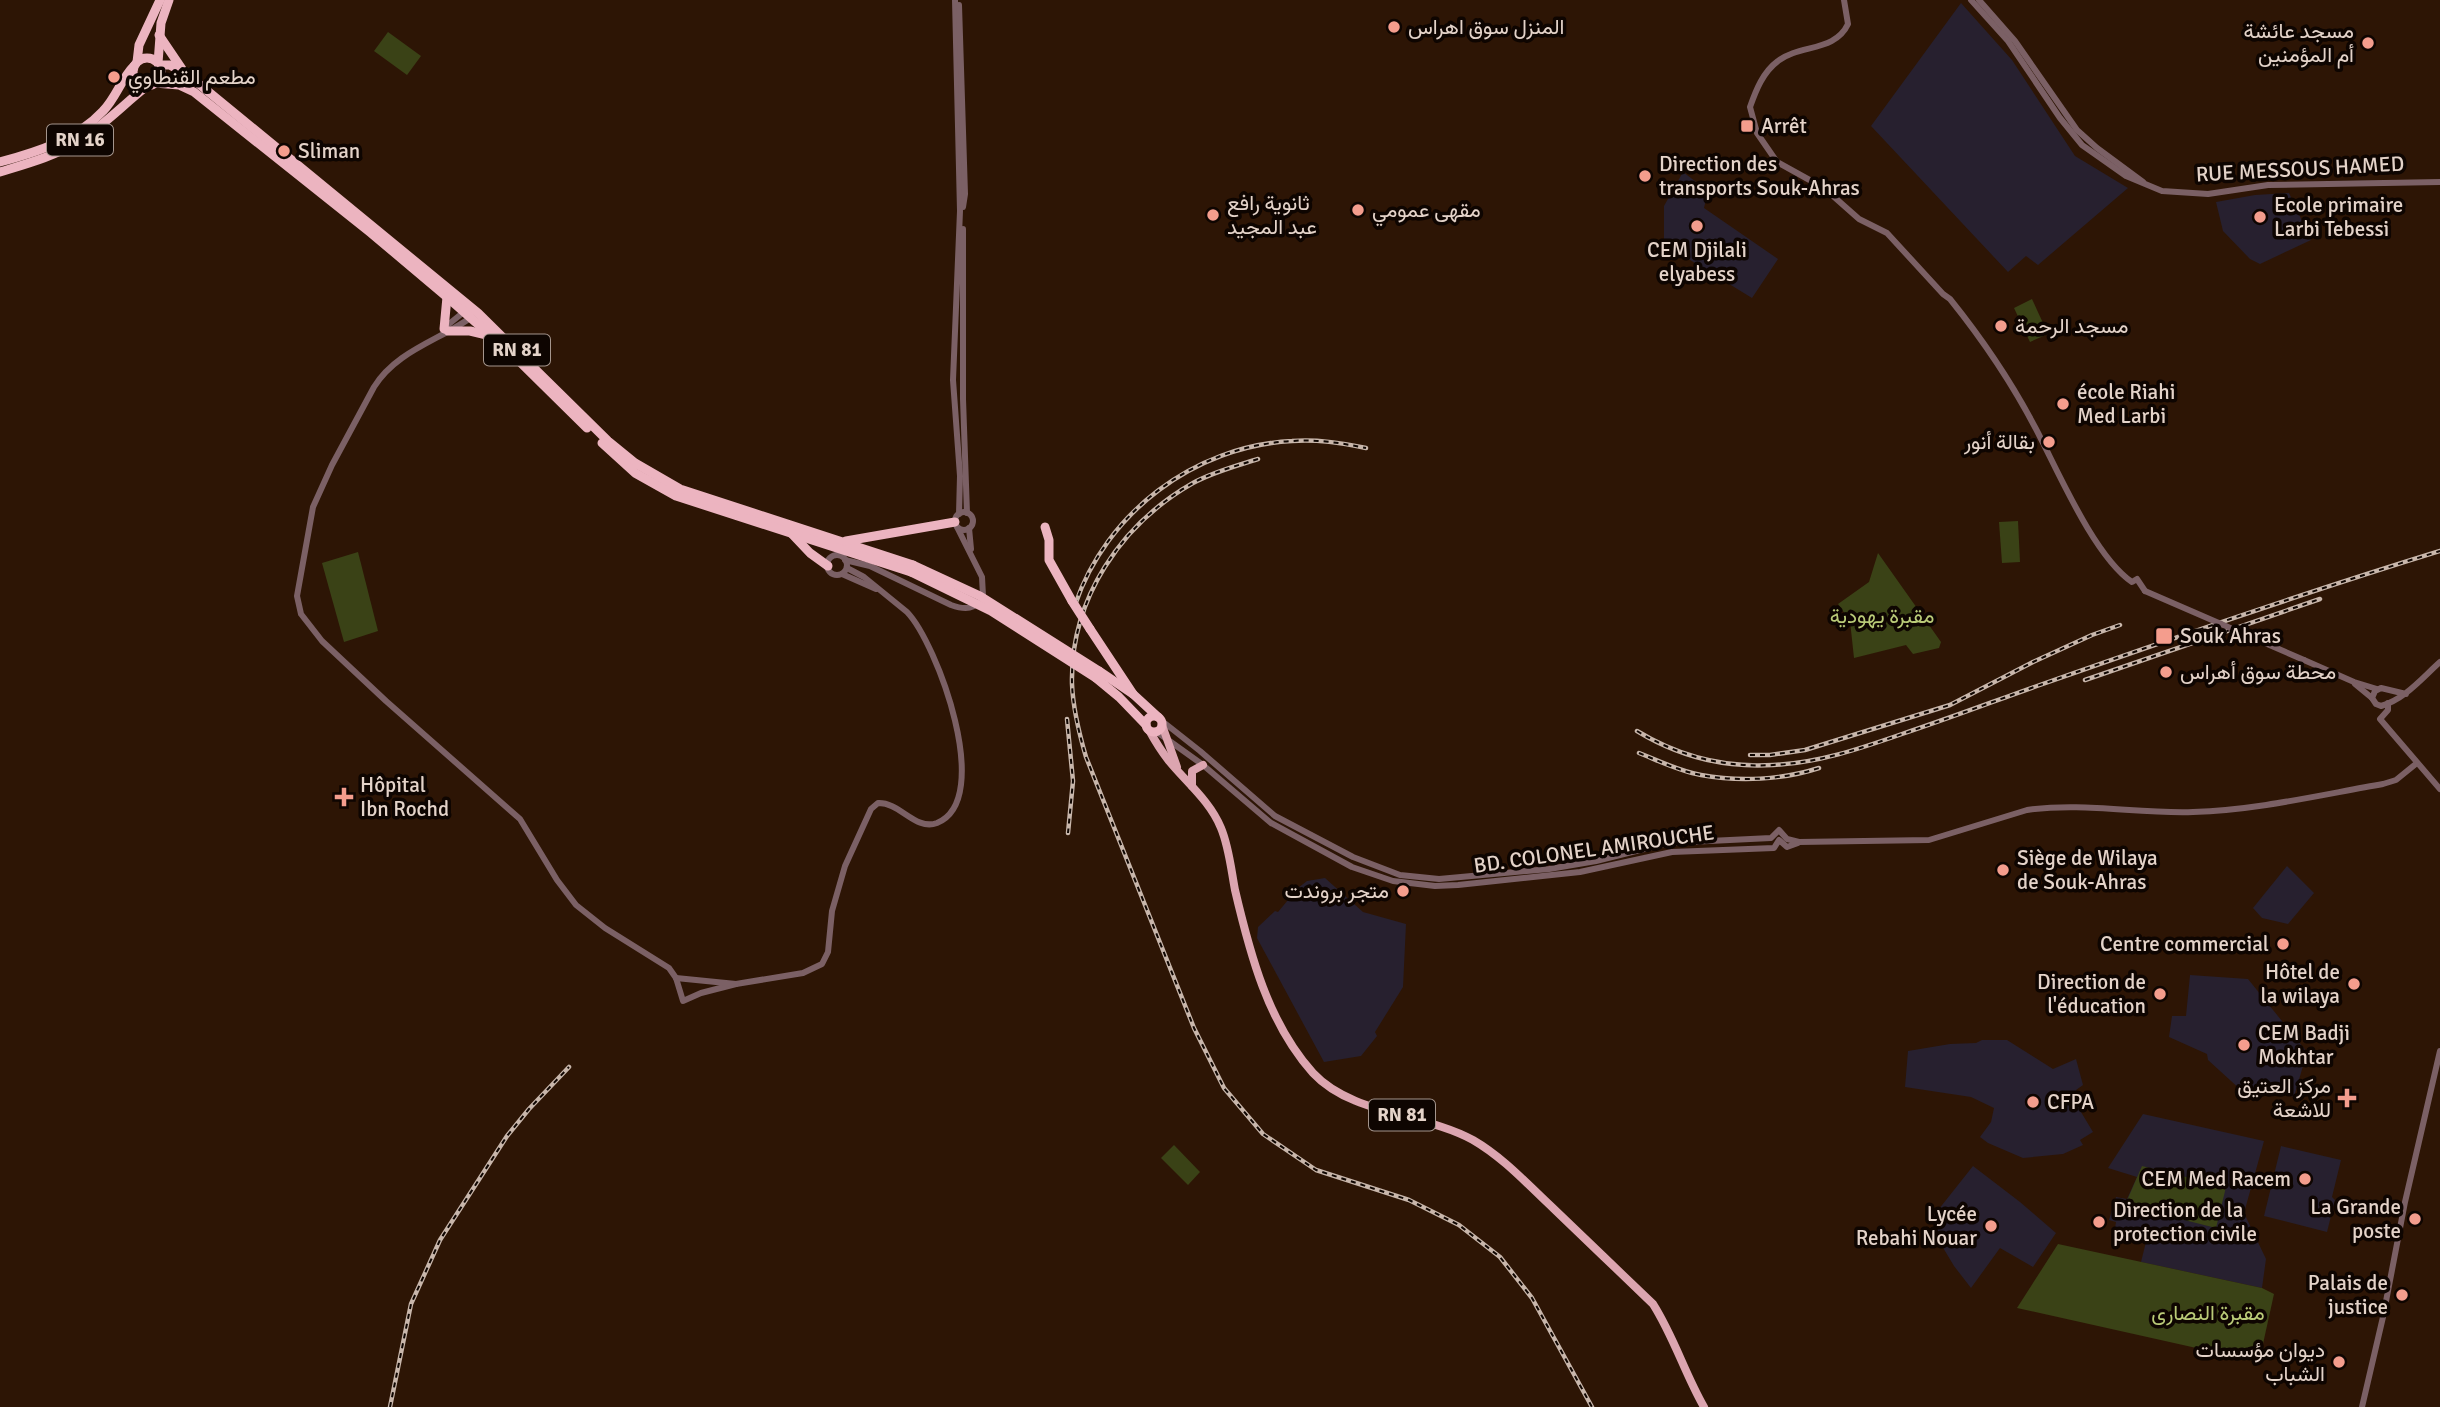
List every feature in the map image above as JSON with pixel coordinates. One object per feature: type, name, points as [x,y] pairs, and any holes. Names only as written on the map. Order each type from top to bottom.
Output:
[{"type":"highway","name":"RN 16","points":[[0,162],[61,141],[93,121],[104,110],[126,74],[136,64],[139,46],[160,0]]},
{"type":"highway","points":[[158,64],[148,58],[136,64],[133,73],[136,80],[151,84],[160,74],[159,35],[169,0]]},
{"type":"highway","points":[[159,35],[188,75]]},
{"type":"highway","name":"RN 81","points":[[158,64],[170,65],[188,75],[471,312],[608,441],[649,472],[680,489],[845,541],[980,596],[1098,675],[1133,694],[1155,725]]},
{"type":"highway","name":"RN 16","points":[[0,172],[78,142],[151,84]]},
{"type":"highway","name":"RN 81","points":[[151,84],[179,85],[194,92],[447,297],[471,312],[621,461],[641,477],[676,496],[912,569]]},
{"type":"highway","points":[[447,297],[443,332],[470,331],[494,337]]},
{"type":"highway","points":[[845,541],[957,521]]},
{"type":"highway","points":[[1045,527],[1049,560],[1072,601],[1133,694]]},
{"type":"highway","points":[[791,533],[810,553],[828,566]]},
{"type":"highway","points":[[845,565],[857,553]]},
{"type":"highway","name":"RN 81","points":[[1098,675],[1119,697],[1155,725]]},
{"type":"main road","points":[[1155,725],[1166,738],[1179,773]]},
{"type":"main road","points":[[1155,725],[1179,773]]},
{"type":"main road","points":[[1192,786],[1192,771],[1203,765]]},
{"type":"main road","name":"RN 81","points":[[1179,773],[1203,798],[1220,827],[1250,951],[1288,1038],[1305,1063],[1337,1093],[1360,1103],[1449,1129],[1471,1139],[1506,1163],[1653,1304],[1670,1332],[1688,1377],[1704,1407]]},
{"type":"street","points":[[957,0],[965,194],[962,399],[967,513],[972,519],[969,528],[972,554]]},
{"type":"street","points":[[957,0],[960,211],[953,380],[960,476],[957,521],[961,530],[969,528]]},
{"type":"street","points":[[1844,0],[1848,24],[1839,38],[1786,56],[1767,72],[1750,107],[1757,133],[1777,162],[1824,188],[1859,219],[1887,233],[1950,299],[2004,372],[2074,503],[2099,544],[2124,577],[2132,582],[2137,579],[2145,591],[2354,682],[2406,694]]},
{"type":"street","points":[[1971,0],[2008,41],[2042,85]]},
{"type":"street","points":[[1979,0],[2015,41],[2042,85]]},
{"type":"street","name":"RUE MESSOUS HAMED","points":[[2042,85],[2077,130],[2097,148],[2146,183],[2162,191],[2208,194],[2268,185],[2440,182]]},
{"type":"street","points":[[471,312],[404,356],[379,379],[332,465],[313,507],[299,584],[298,605],[301,614],[322,641],[393,708],[520,819],[557,880],[576,905],[668,968],[676,978],[683,1000],[736,984],[803,973],[818,967],[825,960],[829,948],[832,911],[845,866],[860,829],[874,805],[888,803],[920,823],[933,824],[945,818],[960,798],[963,776],[961,759],[943,678],[913,618],[845,565]]},
{"type":"street","points":[[957,521],[967,513]]},
{"type":"street","points":[[881,591],[845,565],[835,556],[829,560],[828,566],[833,574],[845,565],[870,566],[951,606],[968,608],[980,601],[984,589],[982,577],[957,521]]},
{"type":"street","points":[[873,585],[874,575],[879,570]]},
{"type":"street","points":[[2354,682],[2377,705],[2382,706],[2406,694],[2440,662]]},
{"type":"street","points":[[2372,698],[2377,689]]},
{"type":"street","points":[[2388,691],[2388,709],[2380,719],[2440,789]]},
{"type":"street","name":"BD. COLONEL AMIROUCHE","points":[[1155,725],[1200,751],[1275,816],[1353,857],[1400,875],[1439,879],[1549,869],[1668,843],[1771,838],[1779,830],[1787,839],[1799,842]]},
{"type":"street","name":"BD. COLONEL AMIROUCHE","points":[[1166,738],[1203,765],[1270,823],[1374,876],[1407,884],[1435,886],[1566,874],[1672,852],[1774,848],[1779,840],[1787,847],[1799,842]]},
{"type":"street","points":[[1799,842],[1929,840],[2042,808],[2193,812],[2246,807],[2396,780],[2417,763]]},
{"type":"street","points":[[676,978],[736,984]]},
{"type":"street","points":[[2362,1407],[2440,1051]]},
{"type":"shaded area","points":[[1961,3],[2012,60],[2075,156],[2128,188],[2038,265],[2026,256],[2008,272],[1871,126]]},
{"type":"shaded area","name":"CEM Djilali elyabess","points":[[1683,172],[1708,191],[1704,208],[1778,259],[1752,298],[1664,244],[1664,206]]},
{"type":"shaded area","name":"Ecole primaire Larbi Tebessi","points":[[2289,193],[2311,240],[2260,264],[2250,259],[2223,231],[2216,202],[2255,195]]},
{"type":"shaded area","points":[[2287,866],[2314,893],[2288,924],[2262,918],[2253,908]]},
{"type":"shaded area","points":[[1325,878],[1363,912],[1406,924],[1403,987],[1375,1032],[1377,1036],[1361,1056],[1324,1062],[1257,938],[1258,927],[1275,911],[1278,912],[1298,888],[1307,881]]},
{"type":"shaded area","name":"CEM Badji Mokhtar","points":[[2190,975],[2248,979],[2307,1052],[2294,1097],[2259,1085],[2253,1101],[2208,1060],[2207,1054],[2169,1037],[2172,1016],[2186,1016]]},
{"type":"shaded area","name":"CFPA","points":[[1982,1040],[2007,1040],[2053,1069],[2076,1059],[2083,1085],[2076,1090],[2087,1107],[2081,1112],[2093,1132],[2080,1140],[2083,1145],[2063,1154],[2023,1158],[1980,1137],[1991,1122],[1994,1108],[1971,1097],[1905,1087],[1908,1051]]},
{"type":"shaded area","points":[[2143,1114],[2264,1141],[2244,1213],[2266,1259],[2262,1288],[2141,1262],[2148,1234],[2115,1228],[2116,1222],[2109,1220],[2116,1197],[2127,1199],[2137,1177],[2108,1168]]},
{"type":"shaded area","name":"CEM Med Racem","points":[[2281,1146],[2341,1160],[2327,1232],[2264,1216]]},
{"type":"shaded area","name":"Lycée Rebahi Nouar","points":[[1973,1166],[2056,1233],[2033,1267],[2000,1248],[1971,1288],[1942,1246],[1931,1219]]},
{"type":"green space","points":[[388,32],[421,56],[407,75],[374,51]]},
{"type":"green space","points":[[2032,299],[2048,334],[2030,342],[2014,308]]},
{"type":"green space","points":[[2018,521],[2020,562],[2002,563],[1999,522]]},
{"type":"green space","points":[[358,552],[378,631],[344,642],[322,563]]},
{"type":"green space","name":"مقبرة يهودية","points":[[1878,553],[1941,642],[1939,648],[1913,654],[1906,645],[1854,658],[1850,621],[1838,604],[1869,582]]},
{"type":"green space","points":[[1174,1145],[1200,1172],[1188,1185],[1161,1158]]},
{"type":"green space","points":[[2142,1166],[2226,1187],[2216,1228],[2125,1205]]},
{"type":"green space","name":"مقبرة النصارى","points":[[2058,1244],[2262,1288],[2274,1294],[2259,1362],[2017,1308]]},
{"type":"railway","points":[[1075,605],[1089,572],[1108,541],[1131,514],[1158,490],[1188,471],[1221,456],[1256,446],[1292,441],[1329,442],[1366,448]]},
{"type":"railway","points":[[1258,459],[1201,479],[1167,500],[1143,520],[1105,567],[1090,594],[1080,622],[1074,653],[1074,703],[1086,757],[1194,1028],[1224,1088],[1263,1134],[1316,1170],[1409,1200],[1459,1225],[1500,1257],[1532,1298],[1592,1407]]},
{"type":"railway","points":[[1637,731],[1685,754],[1720,762],[1773,765],[1822,758],[1886,740],[2187,634],[2440,551]]},
{"type":"railway","points":[[2085,680],[2320,599]]},
{"type":"railway","points":[[1750,755],[1805,750],[1950,705],[2033,662],[2120,625]]},
{"type":"railway","points":[[1067,719],[1073,781],[1068,833]]},
{"type":"railway","points":[[1639,753],[1685,771],[1730,779],[1760,779],[1819,768]]},
{"type":"railway","points":[[390,1407],[411,1304],[440,1240],[507,1136],[569,1067]]},
{"type":"place","name":"المنزل سوق اهراس","points":[[1394,27]]},
{"type":"place","name":"مسجد عائشة أم المؤمنين","points":[[2368,43]]},
{"type":"place","name":"مطعم القنطاوي","points":[[114,77]]},
{"type":"place","name":"Arrêt","points":[[1747,126]]},
{"type":"place","name":"Sliman","points":[[284,151]]},
{"type":"place","name":"Direction des transports Souk-Ahras","points":[[1645,176]]},
{"type":"place","name":"مقهى عمومي","points":[[1358,210]]},
{"type":"place","name":"ثانوية رافع عبد المجيد","points":[[1213,215]]},
{"type":"place","name":"Ecole primaire Larbi Tebessi","points":[[2260,217]]},
{"type":"place","name":"CEM Djilali elyabess","points":[[1697,226]]},
{"type":"place","name":"مسجد الرحمة","points":[[2001,326]]},
{"type":"place","name":"école Riahi Med Larbi","points":[[2063,404]]},
{"type":"place","name":"بقالة أنور","points":[[2049,442]]},
{"type":"place","name":"Souk Ahras","points":[[2164,636]]},
{"type":"place","name":"محطة سوق أهراس","points":[[2166,672]]},
{"type":"place","name":"Hôpital Ibn Rochd","points":[[344,797]]},
{"type":"place","name":"Siège de Wilaya de Souk-Ahras","points":[[2003,870]]},
{"type":"place","name":"متجر بروندت","points":[[1403,891]]},
{"type":"place","name":"Centre commercial","points":[[2283,944]]},
{"type":"place","name":"Hôtel de la wilaya","points":[[2354,984]]},
{"type":"place","name":"Direction de l'éducation","points":[[2160,994]]},
{"type":"place","name":"CEM Badji Mokhtar","points":[[2244,1045]]},
{"type":"place","name":"مركز العتيق للاشعة","points":[[2347,1098]]},
{"type":"place","name":"CFPA","points":[[2033,1102]]},
{"type":"place","name":"CEM Med Racem","points":[[2305,1179]]},
{"type":"place","name":"La Grande poste","points":[[2415,1219]]},
{"type":"place","name":"Direction de la protection civile","points":[[2099,1222]]},
{"type":"place","name":"Lycée Rebahi Nouar","points":[[1991,1226]]},
{"type":"place","name":"Palais de justice","points":[[2402,1295]]},
{"type":"place","name":"ديوان مؤسسات الشباب","points":[[2339,1362]]}]
